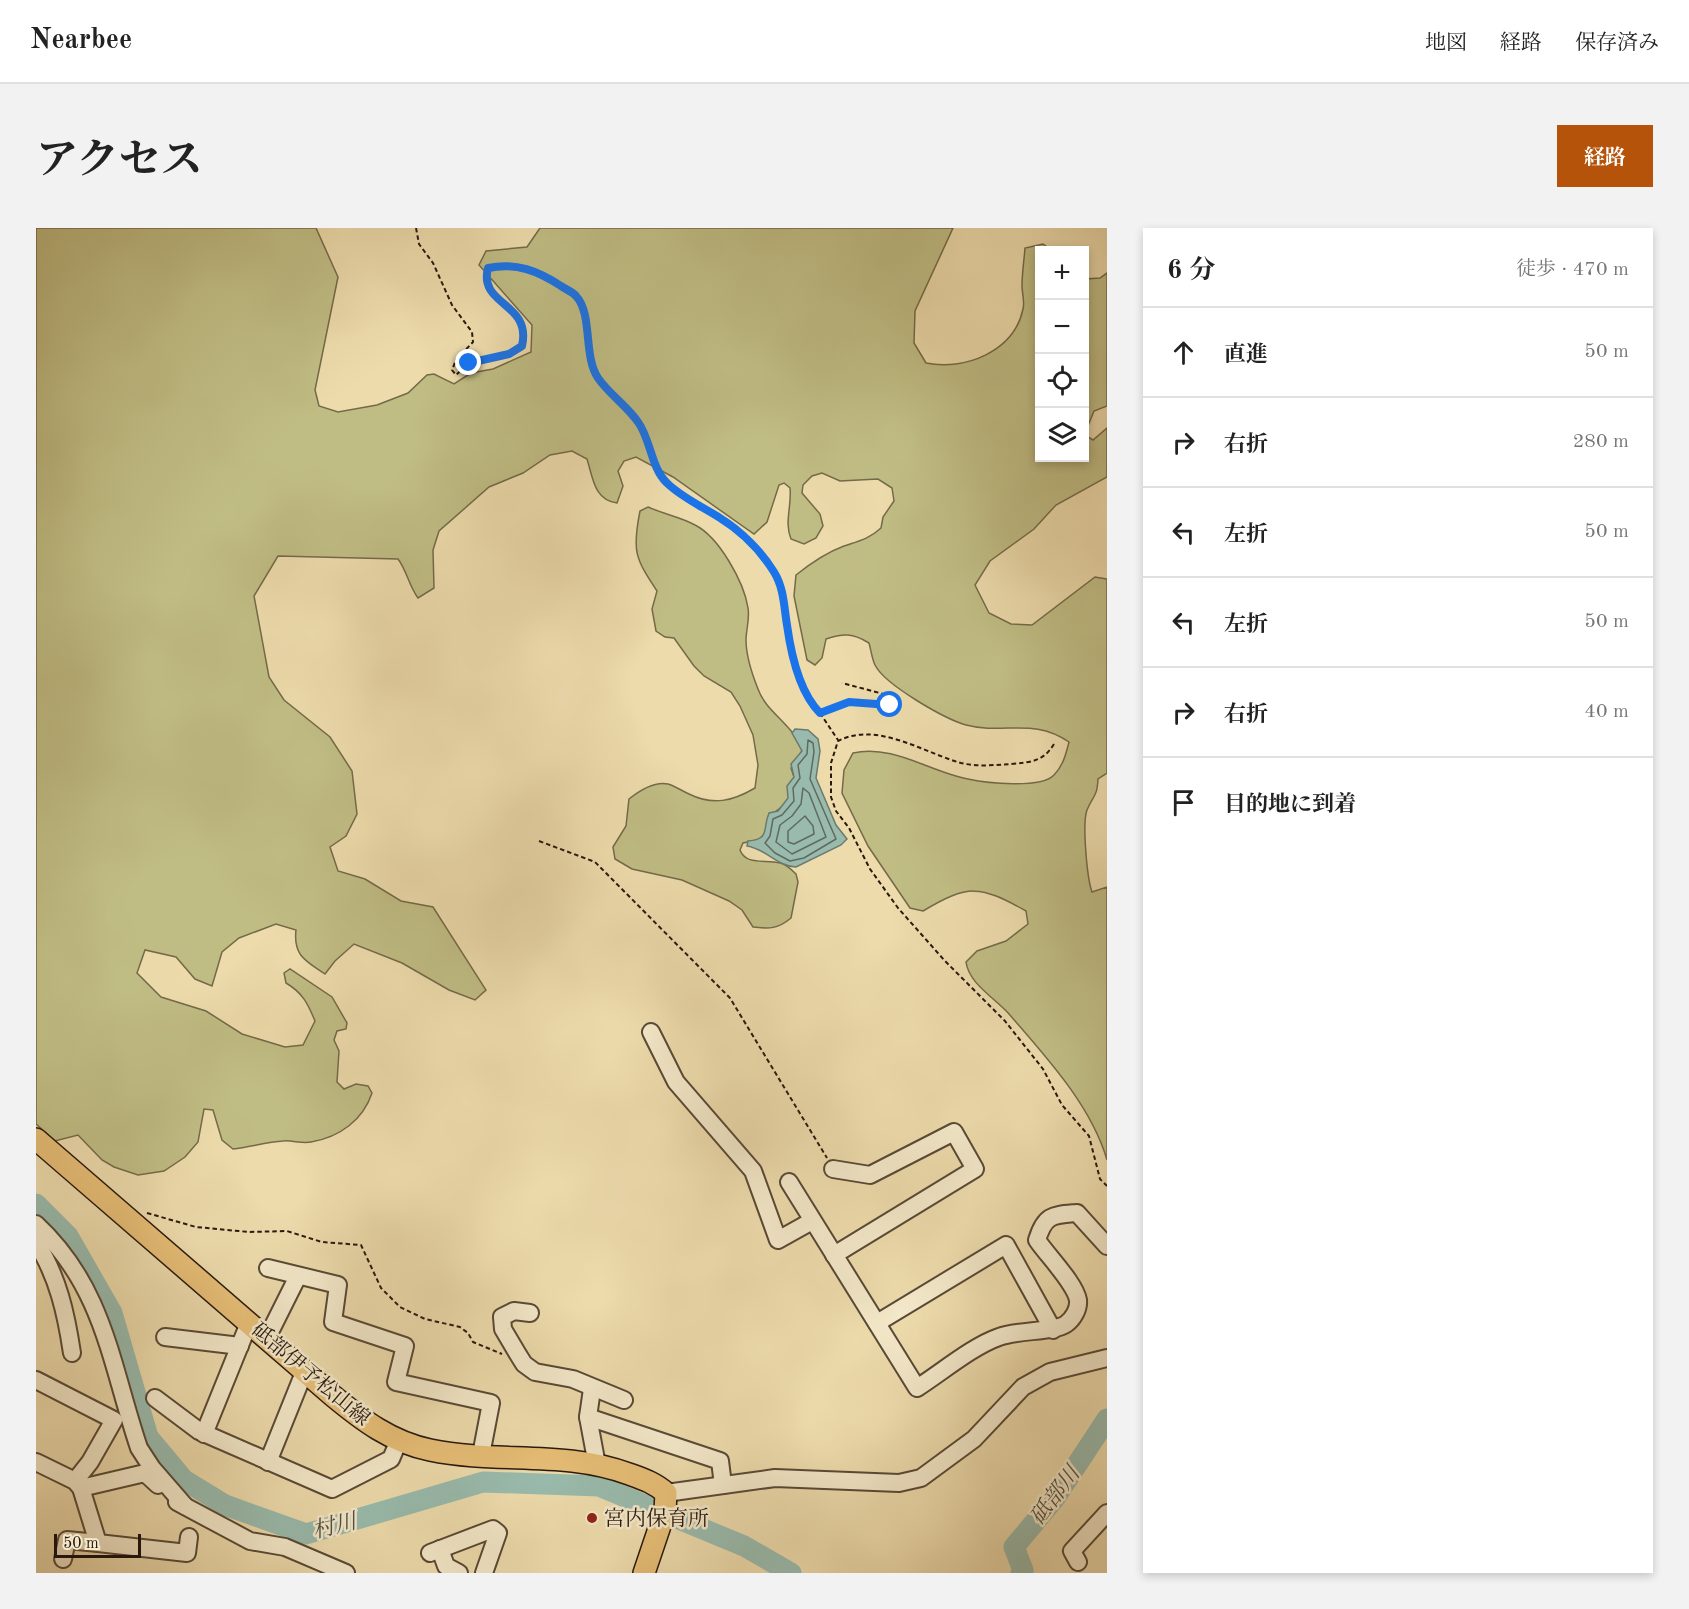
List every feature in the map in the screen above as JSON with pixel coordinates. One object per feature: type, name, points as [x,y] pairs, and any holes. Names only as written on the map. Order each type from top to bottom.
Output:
[{"type":"main road","name":"砥部伊予松山線","points":[[36,1139],[360,1419],[399,1440],[428,1450],[481,1455],[546,1457],[597,1465],[644,1480],[666,1493]]},
{"type":"main road","points":[[644,1573],[665,1512],[666,1493]]},
{"type":"street","points":[[651,1032],[676,1082],[753,1171],[778,1240],[812,1221]]},
{"type":"street","points":[[833,1168],[870,1174],[954,1132],[975,1169],[834,1255]]},
{"type":"street","points":[[789,1182],[917,1388],[997,1337],[1032,1329],[1053,1330],[1066,1324],[1075,1314],[1078,1302],[1074,1289],[1037,1239],[1042,1224],[1053,1215],[1077,1213],[1107,1246]]},
{"type":"street","points":[[36,1224],[59,1246],[85,1284],[95,1307],[139,1448],[152,1468],[185,1506]]},
{"type":"street","points":[[36,1242],[41,1258],[62,1296],[72,1353]]},
{"type":"street","points":[[877,1323],[1006,1245],[1053,1330]]},
{"type":"street","points":[[268,1268],[338,1285],[333,1322],[405,1346],[396,1382],[491,1403],[481,1455]]},
{"type":"street","points":[[267,1338],[298,1276]]},
{"type":"street","points":[[530,1313],[514,1311],[502,1317],[503,1329],[524,1364],[535,1372],[573,1379],[592,1389],[624,1400]]},
{"type":"street","points":[[204,1434],[249,1323]]},
{"type":"street","points":[[165,1337],[240,1346]]},
{"type":"street","points":[[666,1493],[775,1478],[899,1483],[921,1478],[974,1439],[1023,1388],[1050,1372],[1107,1358]]},
{"type":"street","points":[[268,1462],[305,1370]]},
{"type":"street","points":[[36,1380],[114,1420],[78,1484],[98,1543]]},
{"type":"street","points":[[592,1389],[588,1417],[597,1465]]},
{"type":"street","points":[[154,1398],[204,1434],[332,1489],[391,1459],[399,1440]]},
{"type":"street","points":[[588,1417],[720,1461],[723,1485]]},
{"type":"street","points":[[36,1462],[78,1484],[145,1473],[169,1497],[250,1541],[285,1547],[346,1573]]},
{"type":"street","points":[[1072,1552],[1107,1513]]},
{"type":"street","points":[[459,1573],[446,1566],[435,1551],[493,1529],[498,1533],[484,1573]]},
{"type":"street","points":[[63,1559],[67,1540],[187,1553],[189,1537]]},
{"type":"path","points":[[416,228],[419,244],[434,264],[452,305],[472,332],[473,342],[456,360],[452,370],[456,375],[469,363],[509,354],[522,346],[525,333],[522,322],[515,311],[490,291],[486,278],[488,268],[504,264],[520,267],[544,275],[577,296],[586,323],[591,365],[598,378],[638,422],[648,439],[658,472],[667,483],[738,531],[774,572],[781,589],[787,628],[801,682],[810,703],[820,713],[838,741]]},
{"type":"path","points":[[820,713],[849,702],[890,705],[900,701],[891,696],[842,683]]},
{"type":"path","points":[[1054,744],[1038,761],[987,765],[963,764],[867,733],[853,733],[838,741],[831,763],[831,797],[836,811],[849,828],[870,869],[898,908],[945,961],[1005,1022],[1043,1069],[1062,1104],[1089,1136],[1101,1179],[1107,1186]]},
{"type":"path","points":[[539,841],[595,862],[730,998],[833,1168]]},
{"type":"shaded area","points":[[36,228],[316,228],[338,277],[315,390],[319,406],[338,412],[377,405],[408,393],[427,375],[434,374],[454,384],[471,373],[493,369],[531,352],[532,325],[479,265],[486,251],[527,247],[540,228],[953,228],[915,311],[914,343],[926,363],[941,365],[971,361],[998,347],[1009,337],[1018,324],[1024,306],[1022,281],[1025,248],[1043,244],[1046,246],[1035,246],[1035,462],[1089,462],[1089,438],[1093,440],[1107,428],[1107,477],[1056,505],[1034,529],[990,561],[975,585],[989,613],[1011,624],[1032,625],[1095,577],[1107,579],[1107,773],[1098,779],[1096,793],[1087,810],[1085,838],[1092,892],[1107,887],[1107,1160],[1090,1120],[1066,1083],[1038,1047],[1009,1014],[977,984],[968,970],[966,962],[977,951],[1006,941],[1028,924],[1026,911],[997,896],[974,891],[952,896],[923,911],[910,908],[868,846],[842,793],[844,770],[853,753],[868,751],[897,755],[968,779],[1026,783],[1038,782],[1054,775],[1062,764],[1069,742],[1043,730],[980,728],[956,722],[916,700],[890,682],[875,665],[869,643],[858,637],[843,635],[826,639],[822,658],[815,665],[807,660],[794,596],[796,575],[824,555],[877,532],[881,528],[883,517],[894,501],[892,488],[878,479],[840,481],[822,473],[812,476],[803,485],[802,493],[820,514],[823,526],[816,538],[804,544],[791,539],[789,533],[790,488],[784,483],[779,485],[767,522],[754,534],[673,477],[636,457],[624,461],[618,471],[623,486],[617,503],[609,501],[599,493],[587,459],[572,451],[550,455],[523,473],[489,487],[439,531],[433,550],[434,588],[418,598],[398,559],[278,556],[254,596],[269,677],[284,700],[330,737],[352,771],[357,814],[346,836],[330,847],[338,871],[365,879],[401,901],[433,907],[486,990],[475,1000],[449,990],[402,963],[354,944],[335,961],[325,974],[302,957],[297,946],[296,930],[276,924],[239,938],[222,952],[212,986],[195,979],[176,957],[145,950],[137,973],[161,997],[206,1011],[242,1034],[285,1047],[303,1045],[315,1021],[304,999],[286,983],[284,973],[290,969],[332,997],[347,1023],[346,1029],[337,1031],[334,1040],[339,1051],[337,1082],[344,1089],[356,1084],[368,1086],[372,1093],[363,1111],[349,1126],[322,1140],[286,1141],[233,1149],[222,1140],[213,1110],[204,1109],[198,1142],[185,1157],[164,1171],[138,1175],[114,1167],[102,1160],[78,1135],[55,1141],[36,1124]]},
{"type":"shaded area","points":[[1107,273],[1107,406],[1094,411],[1089,423],[1089,279],[1100,278]]},
{"type":"shaded area","points":[[648,507],[690,522],[704,531],[729,561],[746,597],[749,616],[746,646],[756,683],[762,698],[793,734],[802,751],[791,768],[794,777],[788,793],[789,798],[771,815],[765,834],[758,840],[743,843],[740,850],[747,858],[782,864],[796,874],[798,882],[791,918],[777,926],[753,927],[742,910],[729,901],[682,880],[632,869],[615,859],[613,847],[626,826],[629,799],[637,793],[652,785],[663,783],[706,800],[731,799],[755,788],[758,765],[753,735],[731,692],[704,676],[674,638],[665,637],[656,631],[652,609],[657,591],[640,562],[636,545],[640,511]]},
{"type":"water","points":[[795,729],[808,730],[818,739],[820,751],[816,778],[836,825],[847,839],[841,845],[796,867],[783,864],[760,850],[747,846],[748,841],[763,835],[769,813],[778,811],[788,798],[787,786],[794,777],[791,764],[802,751],[792,733]]},
{"type":"waterway","name":"村川","points":[[36,1204],[68,1236],[112,1313],[148,1437],[184,1480],[225,1505],[306,1534],[483,1482],[599,1486],[744,1546],[791,1573]]},
{"type":"waterway","name":"砥部川","points":[[1021,1573],[1023,1570],[1014,1547],[1055,1498],[1107,1419]]},
{"type":"place","name":"宮内保育所","points":[[592,1518]]},
{"type":"route","points":[[469,363],[509,354],[522,346],[525,333],[522,322],[515,311],[490,291],[486,278],[488,268],[504,264],[520,267],[544,275],[577,296],[586,323],[591,365],[598,378],[638,422],[648,439],[658,472],[667,483],[745,537],[774,572],[780,583],[796,665],[810,703],[820,713],[849,702],[860,701],[890,705]]}]
